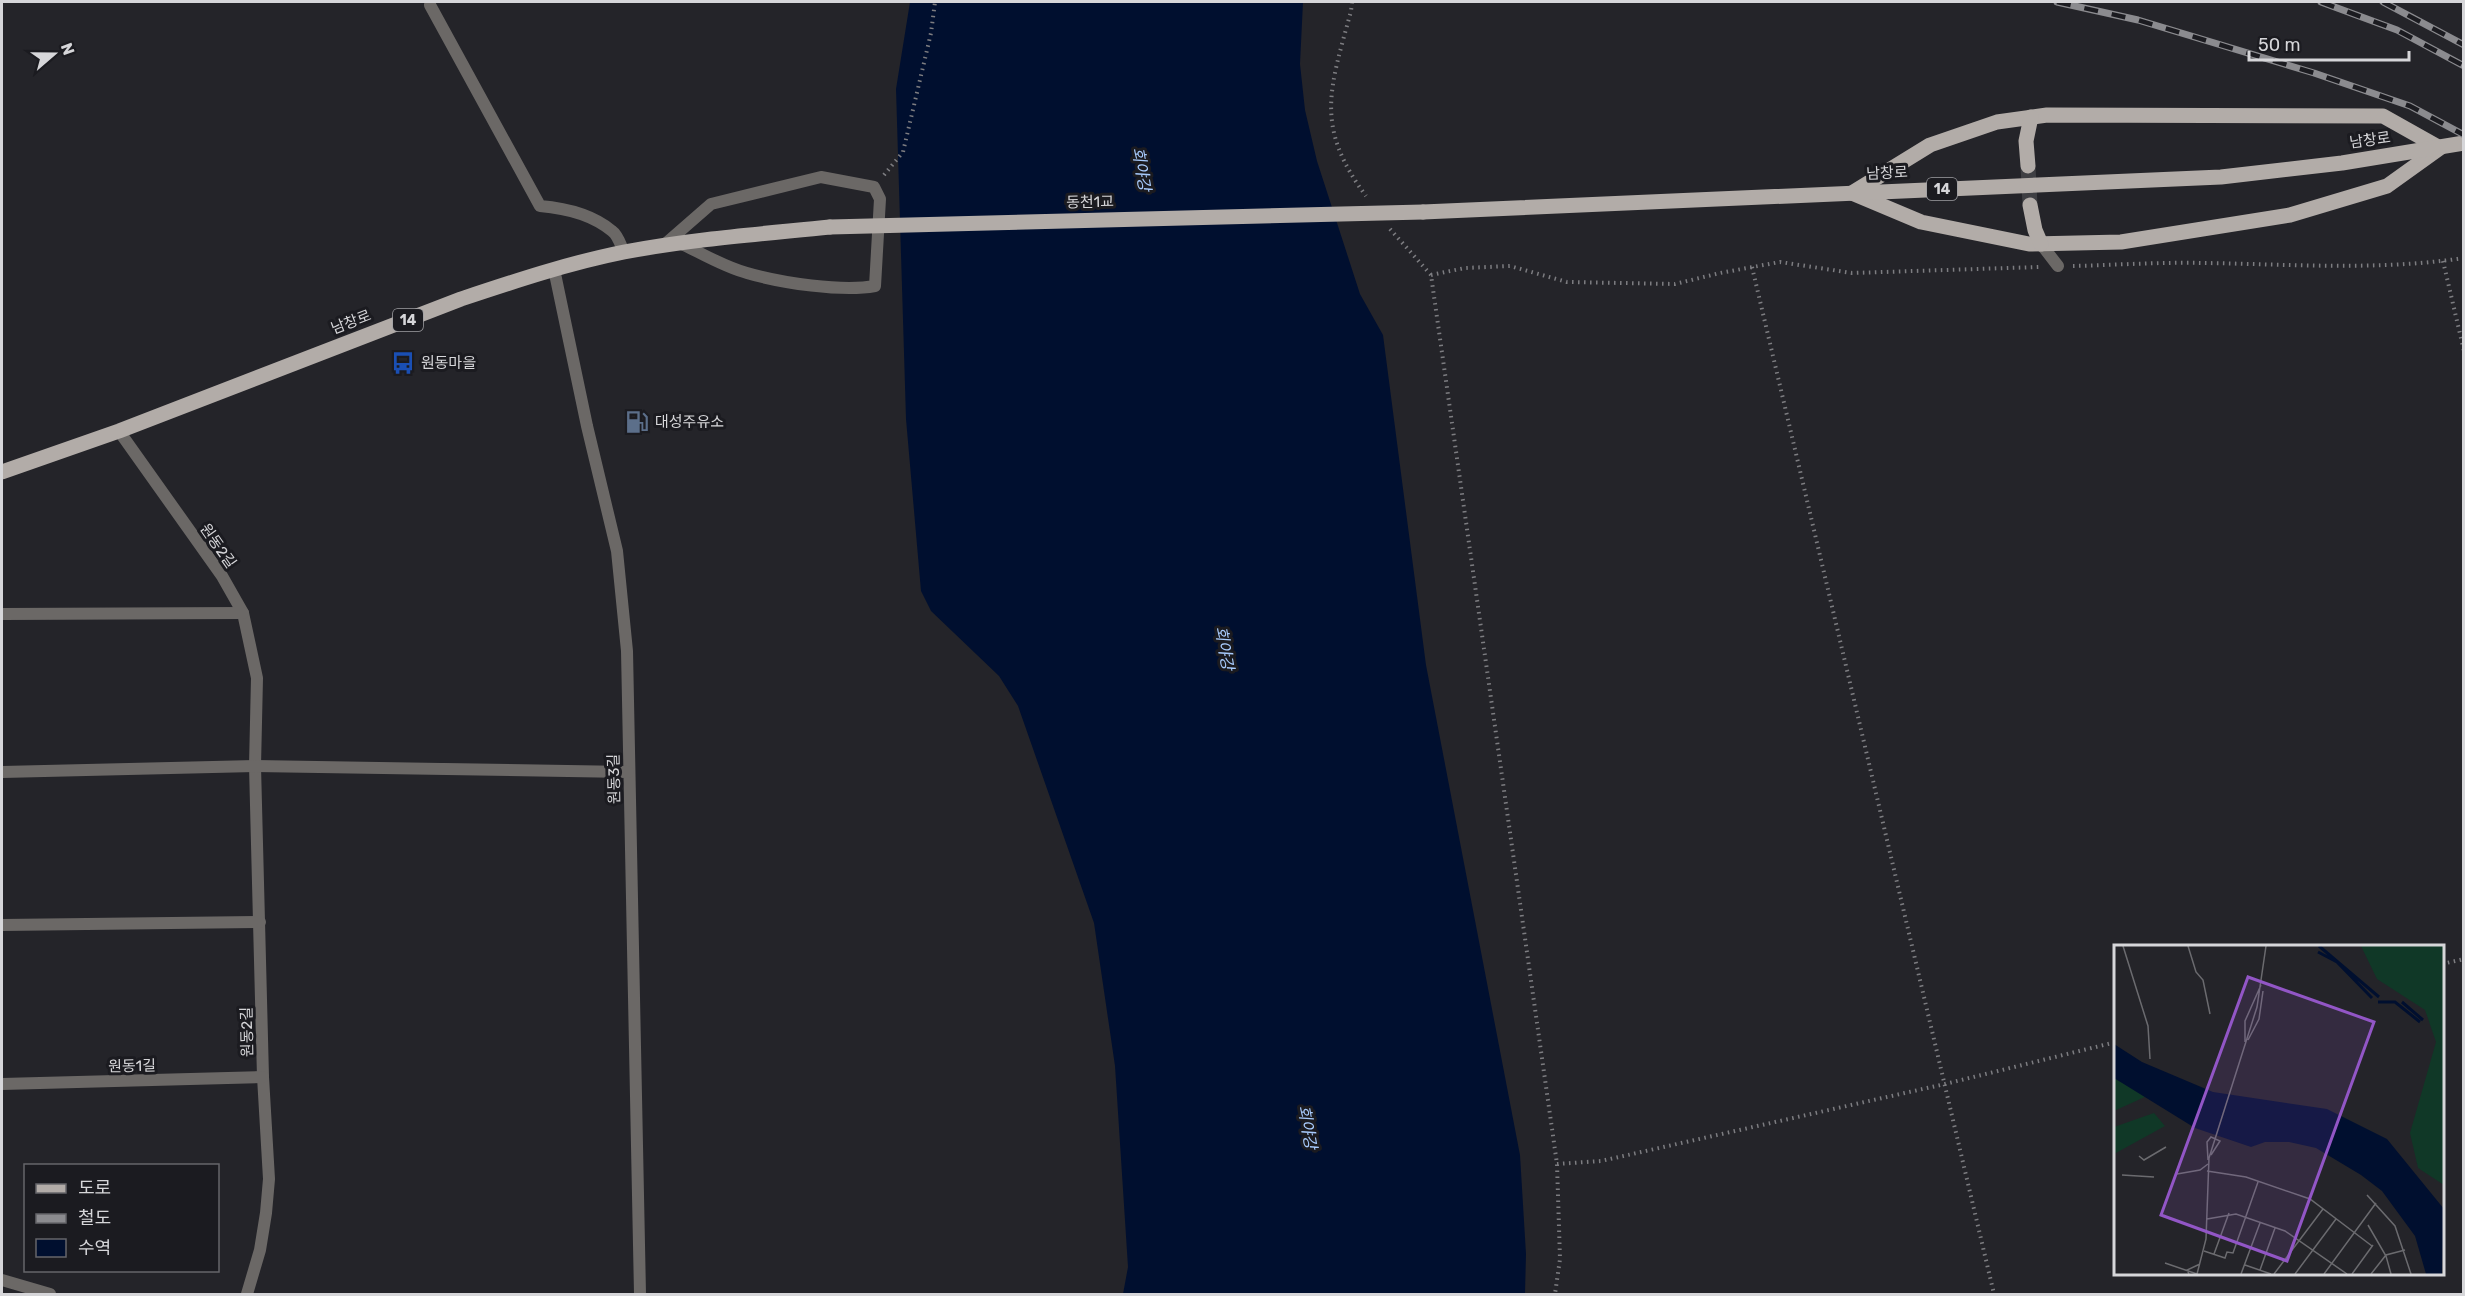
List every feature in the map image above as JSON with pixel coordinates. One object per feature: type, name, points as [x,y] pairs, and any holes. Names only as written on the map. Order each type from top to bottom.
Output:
[{"type":"main road","points":[[2047,115],[2383,116],[2440,148],[2387,186],[2289,215],[2121,242],[2029,244],[1922,222],[1852,193],[1930,145],[1997,122],[2047,115]]},
{"type":"main road","points":[[2028,166],[2026,141],[2031,117]]},
{"type":"main road","name":"남창로","points":[[1423,212],[2221,177],[2461,144]]},
{"type":"main road","points":[[2030,205],[2035,230],[2041,244]]},
{"type":"main road","name":"동천1교","points":[[830,227],[1423,212]]},
{"type":"main road","name":"남창로","points":[[2,471],[119,431],[461,299],[554,269],[664,245],[830,227]]},
{"type":"street","points":[[430,5],[540,206],[561,208],[591,218],[614,232],[624,252]]},
{"type":"street","points":[[664,245],[711,204],[821,177],[874,187],[880,199],[875,286],[857,289],[746,273],[680,243]]},
{"type":"street","points":[[2041,244],[2058,266]]},
{"type":"street","name":"원동3길","points":[[554,269],[587,426],[617,551],[627,651],[640,1294]]},
{"type":"street","name":"원동2길","points":[[119,431],[222,576],[243,613],[257,678],[255,766],[263,1077],[269,1179],[260,1250],[247,1294]]},
{"type":"street","points":[[2,614],[243,613]]},
{"type":"street","points":[[2,772],[255,766],[628,772]]},
{"type":"street","points":[[2,926],[260,922]]},
{"type":"street","name":"원동1길","points":[[2,1084],[263,1077]]},
{"type":"street","points":[[2,1280],[50,1294]]},
{"type":"path","points":[[874,187],[903,152],[931,33],[935,2]]},
{"type":"path","points":[[1352,2],[1332,81],[1330,123],[1335,141],[1352,178],[1372,205]]},
{"type":"path","points":[[1386,224],[1431,275],[1557,1164],[1560,1259],[1555,1294]]},
{"type":"path","points":[[1431,275],[1465,268],[1510,266],[1567,282],[1675,284],[1780,262],[1852,273],[2198,263],[2349,266],[2423,264],[2463,258]]},
{"type":"path","points":[[2442,261],[2463,351]]},
{"type":"path","points":[[1752,267],[1994,1294]]},
{"type":"path","points":[[2444,964],[2463,959]]},
{"type":"path","points":[[1557,1164],[1601,1161],[1945,1084],[2114,1042]]},
{"type":"water","name":"회야강","points":[[910,2],[1303,2],[1300,64],[1305,110],[1317,161],[1360,294],[1383,335],[1426,665],[1520,1155],[1526,1254],[1525,1294],[1123,1294],[1128,1267],[1115,1066],[1094,923],[1018,706],[999,676],[931,611],[921,591],[906,419],[896,89]]},
{"type":"tunnel","points":[[2028,166],[2030,205]]},
{"type":"railway","points":[[2057,2],[2138,20],[2314,73],[2410,106],[2464,135]]},
{"type":"railway","points":[[2321,2],[2397,30],[2464,66]]},
{"type":"railway","points":[[2383,2],[2464,45]]},
{"type":"place","name":"원동마을","points":[[403,363]]},
{"type":"place","name":"대성주유소","points":[[637,422]]}]
